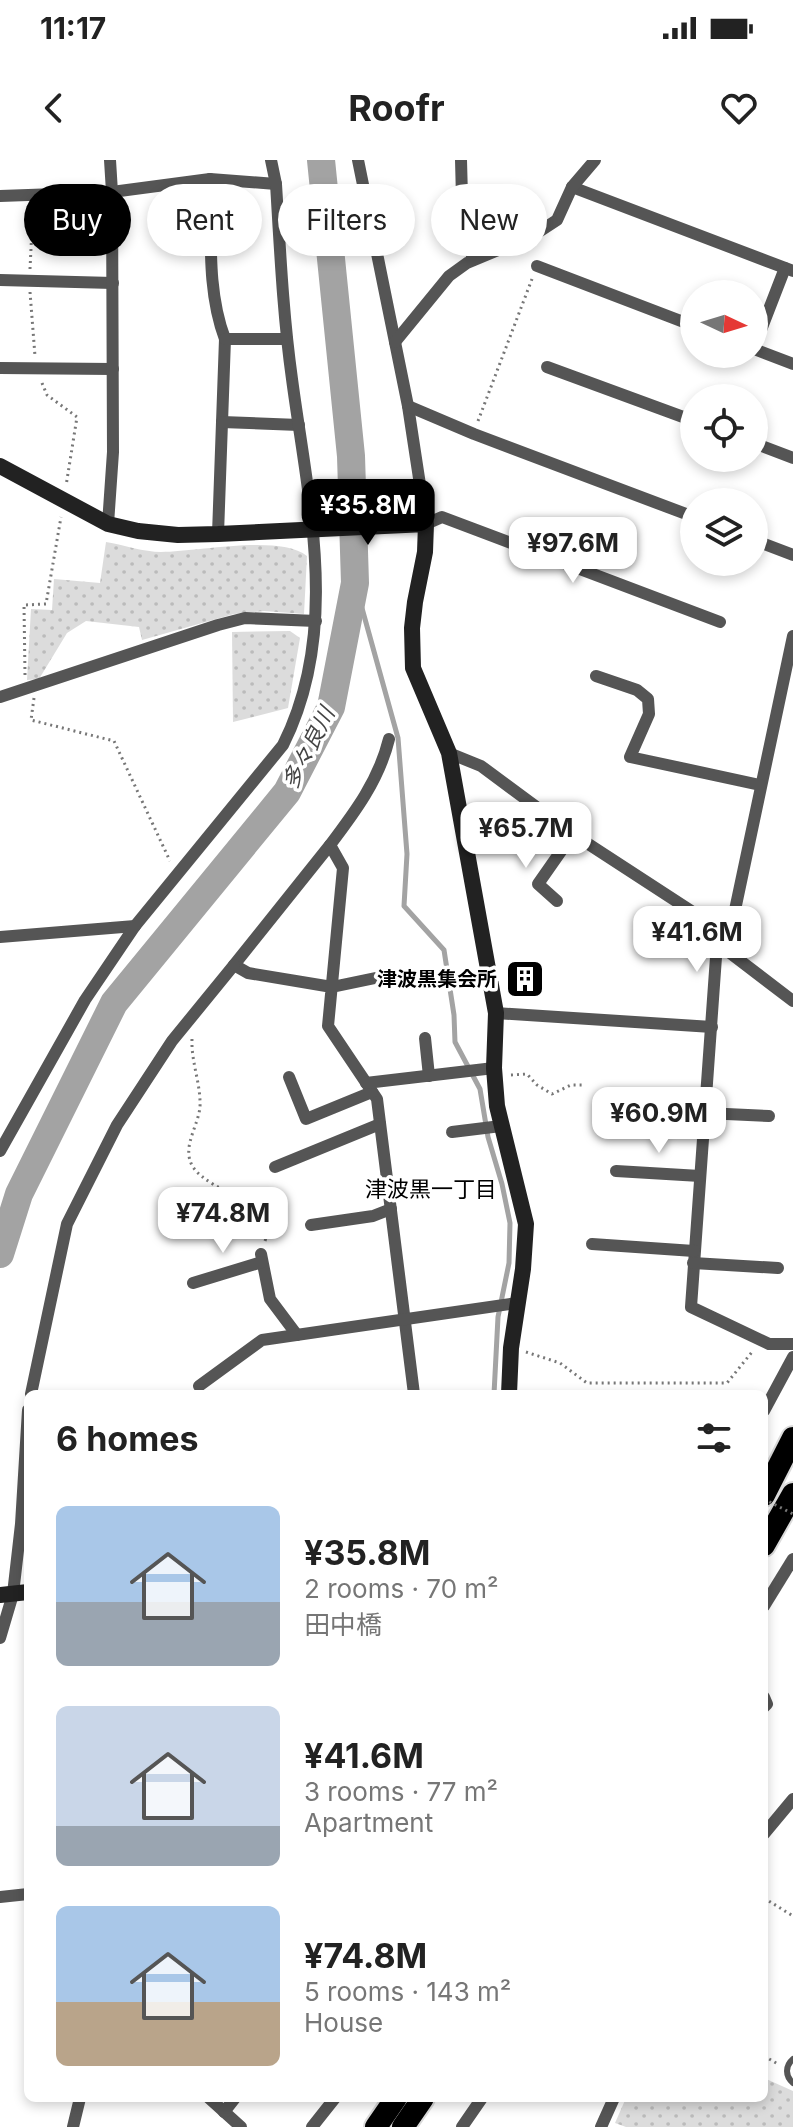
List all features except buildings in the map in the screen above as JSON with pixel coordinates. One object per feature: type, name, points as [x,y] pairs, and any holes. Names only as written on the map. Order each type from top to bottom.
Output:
[{"type":"highway","points":[[768,1490],[793,1438]]},
{"type":"highway","points":[[768,1539],[793,1501]]},
{"type":"highway","points":[[376,2127],[393,2102]]},
{"type":"highway","points":[[403,2127],[420,2102]]},
{"type":"street","points":[[110,160],[112,184]]},
{"type":"street","points":[[0,1151],[85,1000],[135,926],[283,745],[297,718],[305,690],[316,621],[318,529],[287,339],[276,184],[271,160]]},
{"type":"street","points":[[358,160],[408,406],[419,524],[425,552],[412,628],[413,668],[449,753],[496,1013],[495,1072],[501,1126],[526,1224],[511,1348],[509,1390]]},
{"type":"street","points":[[461,160],[462,206],[473,260]]},
{"type":"street","points":[[395,342],[449,276],[473,260],[534,235],[557,220],[572,187],[595,160]]},
{"type":"street","points":[[210,179],[213,291],[225,339],[218,534]]},
{"type":"street","points":[[131,189],[210,179],[276,184]]},
{"type":"street","points":[[572,187],[789,269],[768,317]]},
{"type":"street","points":[[0,196],[24,196]]},
{"type":"street","points":[[108,524],[113,452],[113,256]]},
{"type":"street","points":[[537,266],[680,321]]},
{"type":"street","points":[[0,280],[113,283]]},
{"type":"street","points":[[225,339],[287,339]]},
{"type":"street","points":[[768,354],[793,364]]},
{"type":"street","points":[[547,367],[680,416]]},
{"type":"street","points":[[0,368],[113,369]]},
{"type":"street","points":[[408,406],[680,512]]},
{"type":"street","points":[[222,422],[299,425]]},
{"type":"street","points":[[768,448],[793,458]]},
{"type":"street","points":[[0,466],[108,524],[178,535],[419,524],[442,517],[720,622]]},
{"type":"street","points":[[768,545],[793,555]]},
{"type":"street","points":[[0,697],[245,618],[316,621]]},
{"type":"street","points":[[793,636],[735,910],[720,937],[691,1307],[769,1344],[793,1344]]},
{"type":"street","points":[[596,676],[637,690],[648,699],[649,714],[630,757],[760,785]]},
{"type":"street","points":[[32,1390],[67,1224],[117,1125],[172,1041],[364,799],[385,756],[389,739]]},
{"type":"street","points":[[449,753],[481,766],[720,937],[793,1001]]},
{"type":"street","points":[[557,901],[538,884],[573,834]]},
{"type":"street","points":[[330,845],[343,868],[328,1026],[377,1099],[414,1390]]},
{"type":"street","points":[[0,937],[135,926]]},
{"type":"street","points":[[234,965],[248,973],[332,987],[385,976]]},
{"type":"street","points":[[496,1013],[712,1027]]},
{"type":"street","points":[[425,1038],[429,1076]]},
{"type":"street","points":[[289,1077],[306,1119],[369,1088],[429,1076],[495,1072]]},
{"type":"street","points":[[601,1097],[769,1116]]},
{"type":"street","points":[[275,1167],[380,1124]]},
{"type":"street","points":[[452,1132],[501,1126]]},
{"type":"street","points":[[616,1171],[700,1176]]},
{"type":"street","points":[[311,1225],[373,1216],[391,1209]]},
{"type":"street","points":[[592,1244],[778,1268]]},
{"type":"street","points":[[193,1283],[261,1258],[270,1299],[297,1335]]},
{"type":"street","points":[[200,1390],[262,1340],[517,1303]]},
{"type":"street","points":[[768,1404],[793,1357]]},
{"type":"street","points":[[768,1498],[793,1501]]},
{"type":"street","points":[[0,1638],[12,1594],[24,1527]]},
{"type":"street","points":[[768,1600],[793,1559]]},
{"type":"street","points":[[768,1829],[793,1799]]},
{"type":"street","points":[[0,1897],[24,1894]]},
{"type":"street","points":[[73,2127],[79,2102]]},
{"type":"street","points":[[213,2102],[241,2127]]},
{"type":"street","points":[[224,2112],[232,2102]]},
{"type":"street","points":[[312,2127],[332,2102]]},
{"type":"street","points":[[462,2127],[479,2102]]},
{"type":"street","points":[[601,2127],[612,2102]]},
{"type":"lane","points":[[793,2059],[787,2069],[793,2083]]},
{"type":"path","points":[[30,256],[29,281],[36,368],[47,395],[77,417],[46,604],[24,605],[31,720],[114,741],[177,875]]},
{"type":"path","points":[[474,434],[537,266]]},
{"type":"path","points":[[189,1020],[191,1055],[200,1096],[189,1155],[192,1167],[206,1180],[259,1212],[267,1221],[269,1232],[261,1258]]},
{"type":"path","points":[[495,1072],[527,1074],[552,1094],[571,1085],[582,1085]]},
{"type":"path","points":[[511,1348],[560,1363],[587,1383],[727,1383],[755,1349],[769,1344]]},
{"type":"path","points":[[768,1498],[793,1501]]},
{"type":"path","points":[[768,1900],[793,1916]]},
{"type":"path","points":[[768,2058],[787,2069]]},
{"type":"shaded area","points":[[106,542],[161,552],[258,545],[294,550],[307,556],[304,614],[264,611],[234,614],[142,640],[139,627],[86,621],[67,633],[39,679],[27,680],[31,609],[52,610],[54,579],[100,583]]},
{"type":"shaded area","points":[[290,631],[300,638],[288,708],[233,722],[232,632]]},
{"type":"shaded area","points":[[768,2080],[793,2091],[793,2127],[626,2127],[615,2123],[624,2102],[768,2102]]},
{"type":"waterway","name":"多々良川","points":[[0,1254],[19,1194],[114,1003],[287,792],[331,707],[355,583],[351,456],[321,160]]},
{"type":"waterway","points":[[355,583],[398,738],[407,854],[404,906],[444,950],[455,1042],[480,1089],[488,1137],[510,1223],[509,1263],[498,1317],[494,1390]]},
{"type":"place","name":"津波黒集会所","points":[[525,979]]},
{"type":"district","name":"津波黒一丁目","points":[[431,1189]]}]
